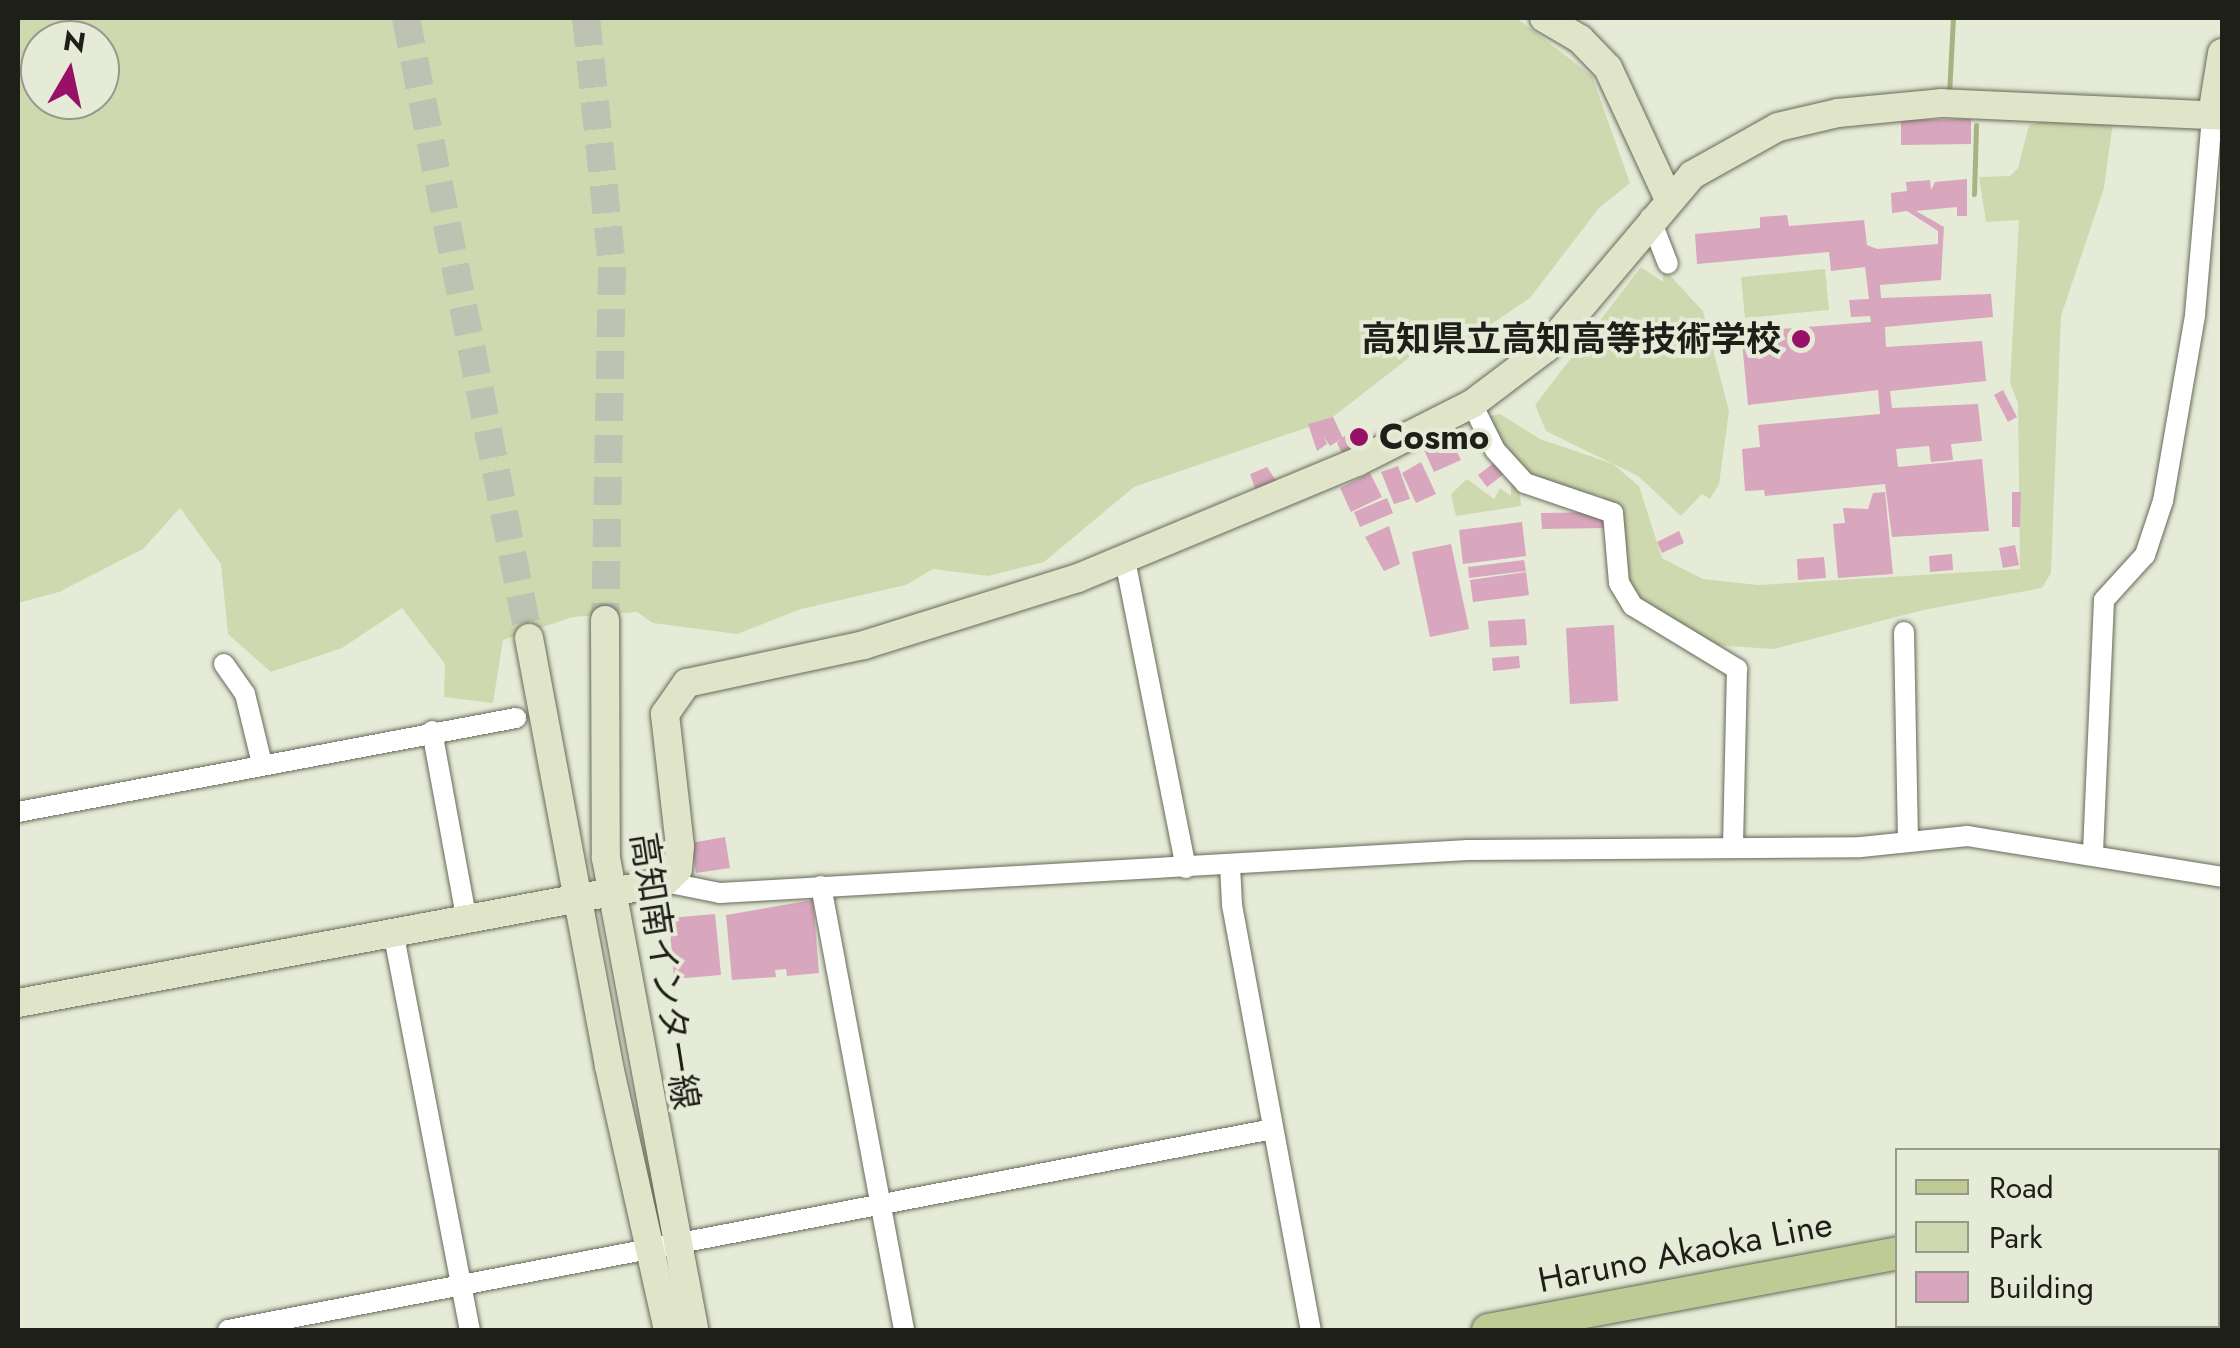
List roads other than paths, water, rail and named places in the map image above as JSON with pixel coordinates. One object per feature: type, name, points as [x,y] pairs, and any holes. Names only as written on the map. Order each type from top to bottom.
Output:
[{"type":"main road","name":"Haruno Akaoka Line","points":[[1488,1330],[1895,1254]]},
{"type":"street","points":[[1544,18],[1580,40],[1608,68],[1659,208],[1668,264]]},
{"type":"street","points":[[2094,852],[2104,600],[2145,554],[2163,501],[2195,315],[2222,53]]},
{"type":"street","points":[[665,882],[678,869],[680,846],[665,714],[686,683],[864,645],[1125,560],[1357,462],[1472,404],[1546,348],[1659,208],[1737,146],[1838,113],[1941,103],[2217,116]]},
{"type":"street","points":[[1472,404],[1495,450],[1525,483],[1614,512],[1619,583],[1632,606],[1737,669],[1733,847]]},
{"type":"street","points":[[1125,560],[1186,868]]},
{"type":"street","name":"高知南インター線","points":[[605,620],[602,792],[610,891],[664,1245],[668,1330]]},
{"type":"street","points":[[1904,632],[1908,842]]},
{"type":"street","name":"高知南インター線","points":[[529,638],[578,896],[664,1245],[694,1330]]},
{"type":"street","points":[[224,664],[245,694],[262,764]]},
{"type":"street","points":[[18,812],[516,718]]},
{"type":"street","points":[[432,731],[466,916]]},
{"type":"street","points":[[18,1003],[466,916],[665,882],[720,893],[1487,850],[1908,842],[1967,836],[2094,852],[2222,877]]},
{"type":"street","points":[[1230,865],[1232,905],[1310,1330]]},
{"type":"street","points":[[821,886],[904,1330]]},
{"type":"street","points":[[394,932],[470,1330]]},
{"type":"street","points":[[228,1330],[1274,1129]]},
{"type":"waterway","points":[[1949,94],[1953,18]]},
{"type":"waterway","points":[[1974,194],[1976,125]]},
{"type":"tunnel","points":[[406,18],[529,638]]},
{"type":"tunnel","points":[[586,18],[612,267],[605,620]]},
{"type":"place","name":"高知県立高知高等技術学校","points":[[1801,339]]},
{"type":"place","name":"Cosmo","points":[[1359,437]]}]
